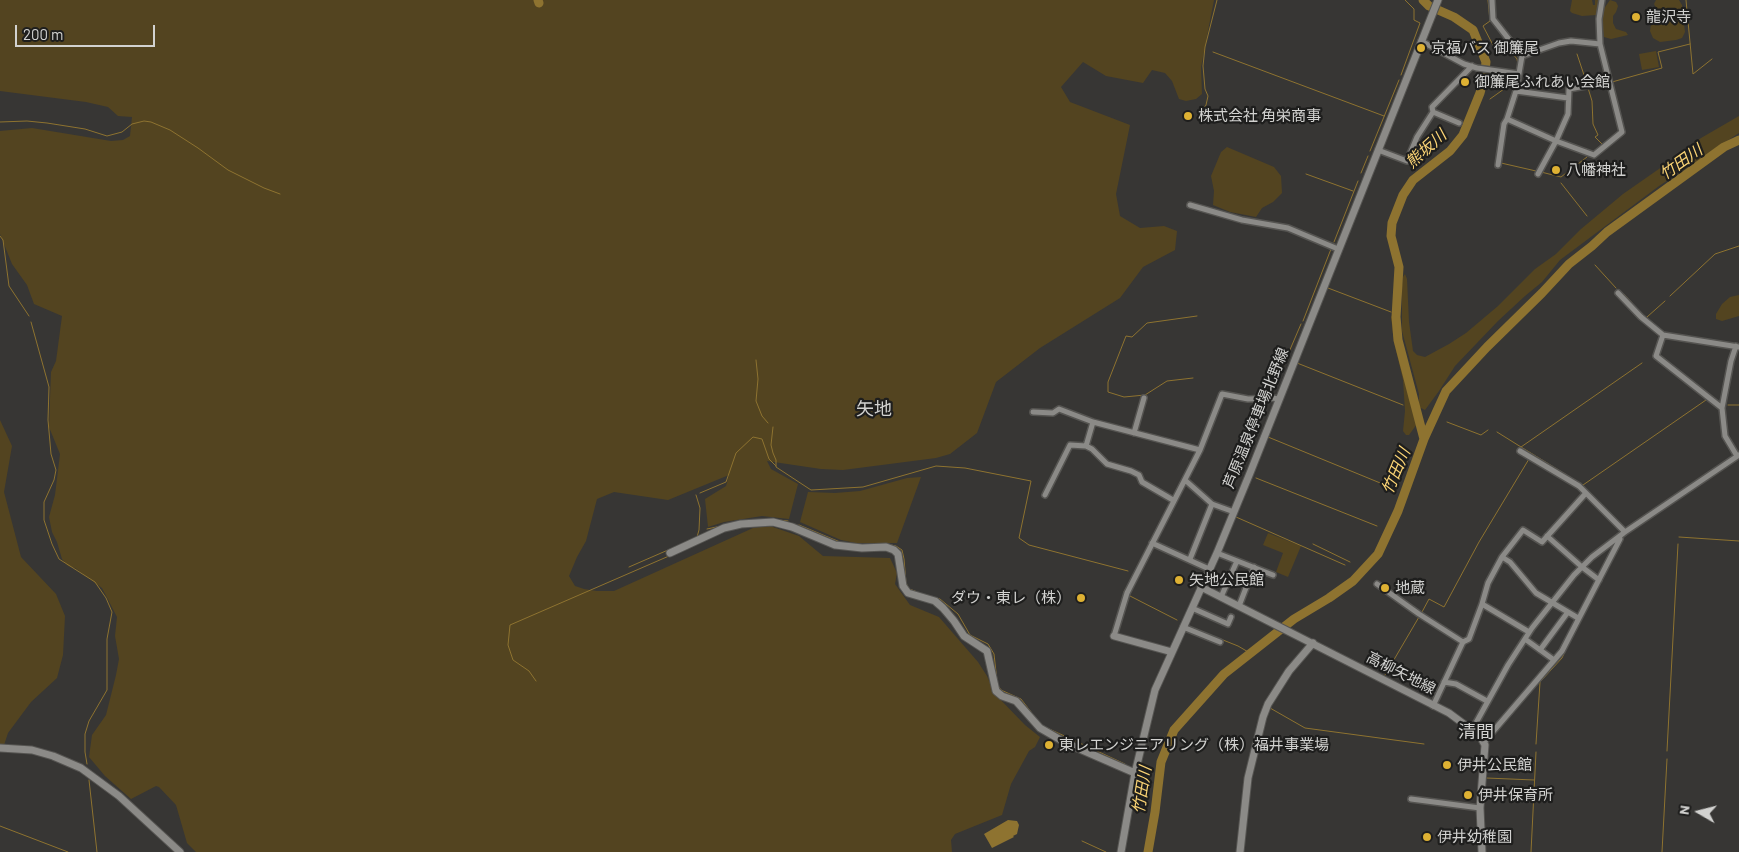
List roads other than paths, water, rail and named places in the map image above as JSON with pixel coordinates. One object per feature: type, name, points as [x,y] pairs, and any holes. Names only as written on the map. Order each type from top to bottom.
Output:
[{"type":"main road","name":"芦原温泉停車場北野線","points":[[1121,852],[1135,773],[1155,690],[1234,512],[1437,3]]},
{"type":"main road","points":[[670,553],[724,528],[741,524],[773,522],[792,527],[835,545],[862,548],[886,547],[894,550],[898,554],[903,586],[908,593],[935,601],[954,621],[964,636],[987,651],[996,691],[1016,702],[1040,728],[1066,743],[1135,773]]},
{"type":"main road","name":"高柳矢地線","points":[[1201,587],[1449,713],[1480,736],[1484,742]]},
{"type":"main road","points":[[1114,636],[1172,652]]},
{"type":"main road","points":[[1240,852],[1248,778],[1263,717],[1268,704],[1289,670],[1313,643]]},
{"type":"main road","points":[[1482,852],[1480,808],[1484,742]]},
{"type":"main road","points":[[0,748],[32,750],[53,756],[81,768],[119,796],[180,852]]},
{"type":"street","points":[[1492,0],[1493,19],[1522,56],[1516,91],[1504,124],[1498,165]]},
{"type":"street","points":[[1507,119],[1556,141],[1594,155],[1622,132],[1600,44],[1599,19],[1602,0]]},
{"type":"street","points":[[1421,41],[1464,64],[1519,74]]},
{"type":"street","points":[[1522,56],[1559,43],[1571,41],[1600,44]]},
{"type":"street","points":[[1378,150],[1407,161],[1417,137],[1432,112],[1432,107],[1472,66]]},
{"type":"street","points":[[1538,174],[1568,114],[1569,89],[1608,82]]},
{"type":"street","points":[[1516,91],[1568,98]]},
{"type":"street","points":[[1432,112],[1460,123]]},
{"type":"street","points":[[1190,205],[1242,220],[1288,228],[1338,249]]},
{"type":"street","points":[[1472,730],[1487,701],[1529,632],[1551,602],[1582,567],[1592,557],[1738,456],[1725,436],[1722,408],[1731,361],[1737,347],[1663,335],[1641,317],[1618,292]]},
{"type":"street","points":[[1663,335],[1656,356],[1722,408]]},
{"type":"street","points":[[1114,636],[1127,593],[1200,450],[1222,394],[1248,399],[1278,399]]},
{"type":"street","points":[[1134,433],[1144,398]]},
{"type":"street","points":[[1033,412],[1053,413],[1059,409],[1093,422],[1200,450]]},
{"type":"street","points":[[1086,446],[1093,422]]},
{"type":"street","points":[[1045,495],[1070,445],[1086,446],[1098,454],[1106,464],[1139,475],[1142,482],[1173,500]]},
{"type":"street","points":[[1520,451],[1579,486],[1623,535]]},
{"type":"street","points":[[1184,480],[1212,504],[1234,512]]},
{"type":"street","points":[[1433,706],[1463,642],[1469,639],[1488,583],[1502,556],[1523,530],[1542,542],[1586,493]]},
{"type":"street","points":[[1190,560],[1212,504]]},
{"type":"street","points":[[1484,742],[1562,651],[1623,535]]},
{"type":"street","points":[[1547,536],[1599,580]]},
{"type":"street","points":[[1152,543],[1209,569]]},
{"type":"street","points":[[1216,552],[1274,575]]},
{"type":"street","points":[[1502,556],[1510,562],[1536,593],[1578,618]]},
{"type":"street","points":[[1221,597],[1237,561]]},
{"type":"street","points":[[1238,606],[1254,567]]},
{"type":"street","points":[[1377,584],[1463,642]]},
{"type":"street","points":[[1482,604],[1529,632]]},
{"type":"street","points":[[1192,608],[1228,624],[1231,617]]},
{"type":"street","points":[[1540,650],[1568,612]]},
{"type":"street","points":[[1183,627],[1220,642]]},
{"type":"street","points":[[1525,638],[1554,660]]},
{"type":"street","points":[[1444,682],[1456,684],[1487,701]]},
{"type":"street","points":[[1411,799],[1480,808]]},
{"type":"waterway","points":[[1202,111],[1208,96],[1205,89],[1203,66],[1205,47],[1217,0]]},
{"type":"waterway","points":[[1401,75],[1420,23],[1414,20],[1414,9],[1405,0]]},
{"type":"waterway","name":"熊坂川","points":[[1423,0],[1429,6],[1454,17],[1473,30],[1486,62],[1480,93],[1463,135],[1450,151],[1413,180],[1403,195],[1392,223],[1391,236],[1399,267],[1396,317],[1398,340],[1424,439]]},
{"type":"waterway","points":[[1488,0],[1490,21],[1483,26],[1493,45],[1509,49],[1517,59],[1518,65]]},
{"type":"waterway","points":[[1686,0],[1693,74],[1712,59]]},
{"type":"waterway","points":[[1612,82],[1662,68],[1658,52],[1690,44]]},
{"type":"waterway","points":[[1213,52],[1384,116]]},
{"type":"waterway","points":[[1577,54],[1587,84]]},
{"type":"waterway","points":[[1490,99],[1511,84],[1515,78]]},
{"type":"waterway","points":[[1370,151],[1399,80]]},
{"type":"waterway","points":[[1588,88],[1592,101],[1593,124],[1598,135],[1595,137],[1602,144],[1594,152]]},
{"type":"waterway","points":[[0,122],[27,121],[47,123],[85,129],[107,136],[122,132],[132,124],[144,121],[151,122],[170,130],[228,170],[280,194]]},
{"type":"waterway","name":"竹田川","points":[[1148,852],[1161,762],[1174,730],[1224,674],[1294,619],[1353,581],[1378,554],[1398,511],[1424,439],[1446,391],[1569,264],[1607,232],[1724,147],[1739,140]]},
{"type":"waterway","points":[[1361,173],[1368,156]]},
{"type":"waterway","points":[[1541,172],[1561,177],[1587,157]]},
{"type":"waterway","points":[[1501,163],[1536,171]]},
{"type":"waterway","points":[[1306,174],[1353,191]]},
{"type":"waterway","points":[[1334,242],[1358,181]]},
{"type":"waterway","points":[[1561,183],[1587,216]]},
{"type":"waterway","points":[[0,236],[3,240],[9,286],[29,316]]},
{"type":"waterway","points":[[1670,296],[1715,254],[1739,246]]},
{"type":"waterway","points":[[1303,321],[1331,249]]},
{"type":"waterway","points":[[1595,265],[1616,288]]},
{"type":"waterway","points":[[1328,288],[1391,312]]},
{"type":"waterway","points":[[1624,294],[1641,313]]},
{"type":"waterway","points":[[1647,317],[1665,301]]},
{"type":"waterway","points":[[1193,378],[1167,381],[1145,395],[1124,397],[1108,392],[1108,382],[1126,336],[1132,337],[1147,323],[1197,316]]},
{"type":"waterway","points":[[31,322],[49,387],[48,420],[51,454],[56,470],[54,480],[44,502],[44,520],[59,559],[95,582],[106,598],[112,612],[107,639],[107,690],[89,721],[85,734],[87,764]]},
{"type":"waterway","points":[[1271,394],[1301,324]]},
{"type":"waterway","points":[[756,360],[758,379],[756,401],[762,416],[768,423]]},
{"type":"waterway","points":[[1297,363],[1403,405]]},
{"type":"waterway","points":[[1497,432],[1521,447],[1642,363]]},
{"type":"waterway","points":[[1521,447],[1583,485],[1706,400]]},
{"type":"waterway","points":[[1728,405],[1739,405]]},
{"type":"waterway","points":[[1447,422],[1481,435],[1488,430]]},
{"type":"waterway","points":[[773,427],[771,445],[776,460],[776,467],[811,490],[863,487],[936,466],[965,468],[1031,481],[1019,538],[1029,545],[1128,571]]},
{"type":"waterway","points":[[700,493],[726,482],[736,453],[753,437],[762,439],[769,459],[776,466]]},
{"type":"waterway","points":[[1268,437],[1390,487]]},
{"type":"waterway","points":[[1422,612],[1429,599],[1444,607],[1479,542],[1529,459]]},
{"type":"waterway","points":[[1256,478],[1377,526]]},
{"type":"waterway","points":[[696,495],[700,508],[697,537]]},
{"type":"waterway","points":[[1236,517],[1345,565]]},
{"type":"waterway","points":[[769,519],[788,521]]},
{"type":"waterway","points":[[799,525],[840,542]]},
{"type":"waterway","points":[[707,529],[721,526]]},
{"type":"waterway","points":[[1679,537],[1739,541]]},
{"type":"waterway","points":[[629,567],[691,540]]},
{"type":"waterway","points":[[886,544],[896,546],[902,550],[906,583],[909,589],[915,591]]},
{"type":"waterway","points":[[1313,544],[1350,562]]},
{"type":"waterway","points":[[1667,751],[1678,544]]},
{"type":"waterway","points":[[536,681],[529,671],[513,660],[508,645],[510,625],[669,556]]},
{"type":"waterway","points":[[1124,592],[1132,577]]},
{"type":"waterway","points":[[923,594],[940,599],[958,614],[970,635],[988,644],[994,654],[997,681]]},
{"type":"waterway","points":[[1130,596],[1177,620]]},
{"type":"waterway","points":[[1385,675],[1419,617]]},
{"type":"waterway","points":[[1188,626],[1238,646],[1250,653]]},
{"type":"waterway","points":[[1536,744],[1540,682],[1562,658],[1569,643]]},
{"type":"waterway","points":[[999,687],[1001,690],[1021,699],[1038,721]]},
{"type":"waterway","points":[[1270,708],[1305,728],[1424,744]]},
{"type":"waterway","points":[[1045,727],[1125,764]]},
{"type":"waterway","points":[[1531,852],[1536,752]]},
{"type":"waterway","points":[[1662,852],[1667,759]]},
{"type":"waterway","points":[[1486,778],[1534,780]]},
{"type":"waterway","points":[[89,780],[97,852]]},
{"type":"waterway","points":[[0,826],[68,852]]},
{"type":"waterway","points":[[1082,841],[1106,852]]},
{"type":"place","name":"龍沢寺","points":[[1636,17]]},
{"type":"place","name":"京福バス 御簾尾","points":[[1421,48]]},
{"type":"place","name":"御簾尾ふれあい会館","points":[[1465,82]]},
{"type":"place","name":"株式会社 角栄商事","points":[[1188,116]]},
{"type":"place","name":"八幡神社","points":[[1556,170]]},
{"type":"place","name":"矢地公民館","points":[[1179,580]]},
{"type":"place","name":"地蔵","points":[[1385,588]]},
{"type":"place","name":"ダウ・東レ（株）","points":[[1081,598]]},
{"type":"place","name":"東レエンジニアリング（株）福井事業場","points":[[1049,745]]},
{"type":"place","name":"伊井公民館","points":[[1447,765]]},
{"type":"place","name":"伊井保育所","points":[[1468,795]]},
{"type":"place","name":"伊井幼稚園","points":[[1427,837]]},
{"type":"district","name":"矢地","points":[[874,409]]},
{"type":"district","name":"清間","points":[[1476,732]]}]
